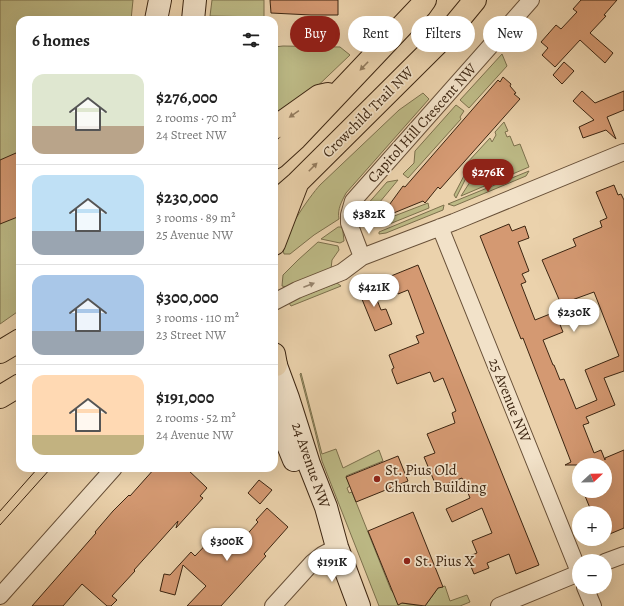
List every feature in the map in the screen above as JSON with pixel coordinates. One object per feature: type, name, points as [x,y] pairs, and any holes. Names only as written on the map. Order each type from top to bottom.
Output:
[{"type":"highway","points":[[278,154],[296,138],[425,0]]},
{"type":"highway","name":"Crowchild Trail NW","points":[[278,200],[297,183],[447,34],[476,0]]},
{"type":"highway","points":[[278,125],[319,96],[340,90]]},
{"type":"highway","points":[[278,233],[297,183]]},
{"type":"highway","points":[[0,352],[16,342]]},
{"type":"highway","points":[[0,397],[16,387]]},
{"type":"street","points":[[193,16],[195,0]]},
{"type":"street","name":"Capitol Hill Crescent NW","points":[[362,257],[349,223],[349,215],[353,201],[531,0]]},
{"type":"street","points":[[278,300],[297,290],[342,272],[362,257],[624,152]]},
{"type":"street","name":"25 Avenue NW","points":[[440,227],[572,555]]},
{"type":"street","name":"24 Avenue NW","points":[[278,374],[288,398],[309,464],[326,507],[337,547],[359,606]]},
{"type":"street","name":"24 Avenue NW","points":[[278,421],[315,510],[337,547]]},
{"type":"street","points":[[0,596],[110,472]]},
{"type":"street","points":[[273,606],[312,563],[322,555],[337,547]]},
{"type":"street","points":[[612,559],[624,555]]},
{"type":"street","points":[[499,606],[572,575]]},
{"type":"street","points":[[588,594],[593,606]]},
{"type":"shaded area","points":[[0,0],[133,0],[131,16],[16,16],[16,313],[0,324]]},
{"type":"shaded area","points":[[212,0],[264,0],[264,16],[210,16]]},
{"type":"shaded area","points":[[290,46],[290,52],[340,52],[340,47],[350,55],[285,117],[278,121],[278,47]]},
{"type":"shaded area","points":[[502,54],[507,66],[469,108],[460,100]]},
{"type":"shaded area","points":[[423,93],[429,99],[346,193],[339,208],[339,219],[314,235],[290,254],[284,254],[283,247],[290,229],[309,198],[320,185],[399,110]]},
{"type":"shaded area","points":[[456,105],[464,111],[460,117],[461,119],[408,178],[403,174],[414,163],[415,151]]},
{"type":"shaded area","points":[[504,122],[508,131],[505,132],[507,137],[510,136],[514,146],[520,144],[529,167],[461,196],[470,182],[467,176],[456,198],[454,195],[468,168],[466,164],[490,138],[492,142],[496,135],[495,132]]},
{"type":"shaded area","points":[[529,171],[526,176],[454,206],[448,204]]},
{"type":"shaded area","points":[[398,180],[365,220],[366,206],[387,182]]},
{"type":"shaded area","points":[[428,203],[429,208],[387,225],[389,218]]},
{"type":"shaded area","points":[[444,205],[443,210],[386,233],[379,234],[379,232]]},
{"type":"shaded area","points":[[338,227],[342,227],[344,241],[340,243],[321,239]]},
{"type":"shaded area","points":[[318,242],[338,246],[339,250],[332,260],[331,269],[287,287],[282,286],[283,275]]},
{"type":"shaded area","points":[[337,283],[341,286],[291,306],[289,303],[292,299]]},
{"type":"shaded area","points":[[301,373],[322,454],[336,449],[343,468],[379,450],[383,461],[346,476],[350,486],[347,488],[349,493],[352,492],[391,590],[402,603],[422,606],[379,606],[322,461],[300,374]]},
{"type":"shaded area","points":[[445,586],[450,601],[467,595],[470,602],[460,606],[425,606],[438,588]]},
{"type":"building","points":[[270,0],[338,0],[338,15],[271,13]]},
{"type":"building","points":[[581,0],[617,0],[604,15],[606,16],[590,33],[613,53],[605,63],[580,40],[555,67],[542,55],[548,48],[541,42],[556,25],[561,29],[577,12],[573,9]]},
{"type":"building","points":[[564,62],[574,71],[562,84],[553,75]]},
{"type":"building","points":[[503,77],[511,84],[510,86],[516,93],[514,94],[520,99],[440,189],[438,187],[425,203],[423,201],[379,219],[403,186],[405,187],[498,80],[500,82]]},
{"type":"building","points":[[582,91],[595,103],[624,91],[624,110],[607,117],[616,139],[606,130],[583,138],[579,127],[594,120],[573,101]]},
{"type":"building","points":[[16,153],[16,218],[0,224],[0,160]]},
{"type":"building","points":[[614,185],[618,195],[621,194],[624,200],[624,371],[604,378],[615,405],[586,417],[589,423],[583,425],[594,453],[601,450],[604,458],[572,458],[572,465],[565,465],[571,462],[523,338],[521,339],[480,236],[509,224],[512,231],[525,226],[529,238],[518,242],[529,271],[522,274],[526,282],[521,284],[535,320],[555,312],[563,332],[543,340],[560,380],[564,379],[576,409],[597,400],[585,370],[619,356],[594,292],[561,304],[542,260],[576,246],[573,239],[602,227],[600,221],[607,218],[596,192]]},
{"type":"building","points":[[418,265],[539,565],[516,574],[509,554],[487,563],[489,568],[474,574],[467,557],[477,553],[472,541],[492,533],[482,508],[452,522],[446,509],[470,498],[462,478],[437,488],[424,457],[435,453],[427,434],[455,423],[452,413],[456,411],[443,378],[434,382],[430,372],[397,384],[392,371],[394,368],[389,355],[419,343],[416,336],[424,333],[408,290],[398,294],[391,276]]},
{"type":"building","points":[[370,282],[381,310],[386,309],[392,324],[375,331],[357,287]]},
{"type":"building","points":[[624,450],[624,528],[612,533],[612,506],[589,506],[586,498],[612,498],[612,458],[605,458]]},
{"type":"building","name":"St. Pius Old Church Building","points":[[398,456],[408,481],[356,502],[346,477]]},
{"type":"building","points":[[151,472],[190,472],[207,488],[200,496],[203,498],[176,528],[178,521],[112,596],[117,600],[111,606],[107,606],[82,584],[63,606],[32,606],[96,533],[95,532],[113,511],[129,495],[130,496]]},
{"type":"building","points":[[259,480],[272,490],[260,504],[248,493]]},
{"type":"building","points":[[267,508],[288,527],[264,554],[266,556],[221,606],[187,606],[206,586],[183,565],[175,595],[160,591],[164,574],[170,575],[191,552],[195,556],[218,532],[235,548],[258,522],[256,520]]},
{"type":"building","name":"St. Pius X","points":[[413,512],[443,587],[438,588],[425,606],[402,603],[398,605],[368,531]]},
{"type":"tram line","points":[[0,511],[34,472]]},
{"type":"tram line","points":[[0,525],[47,472]]},
{"type":"place","name":"St. Pius Old Church Building","points":[[377,479]]},
{"type":"place","name":"St. Pius X","points":[[407,561]]}]
